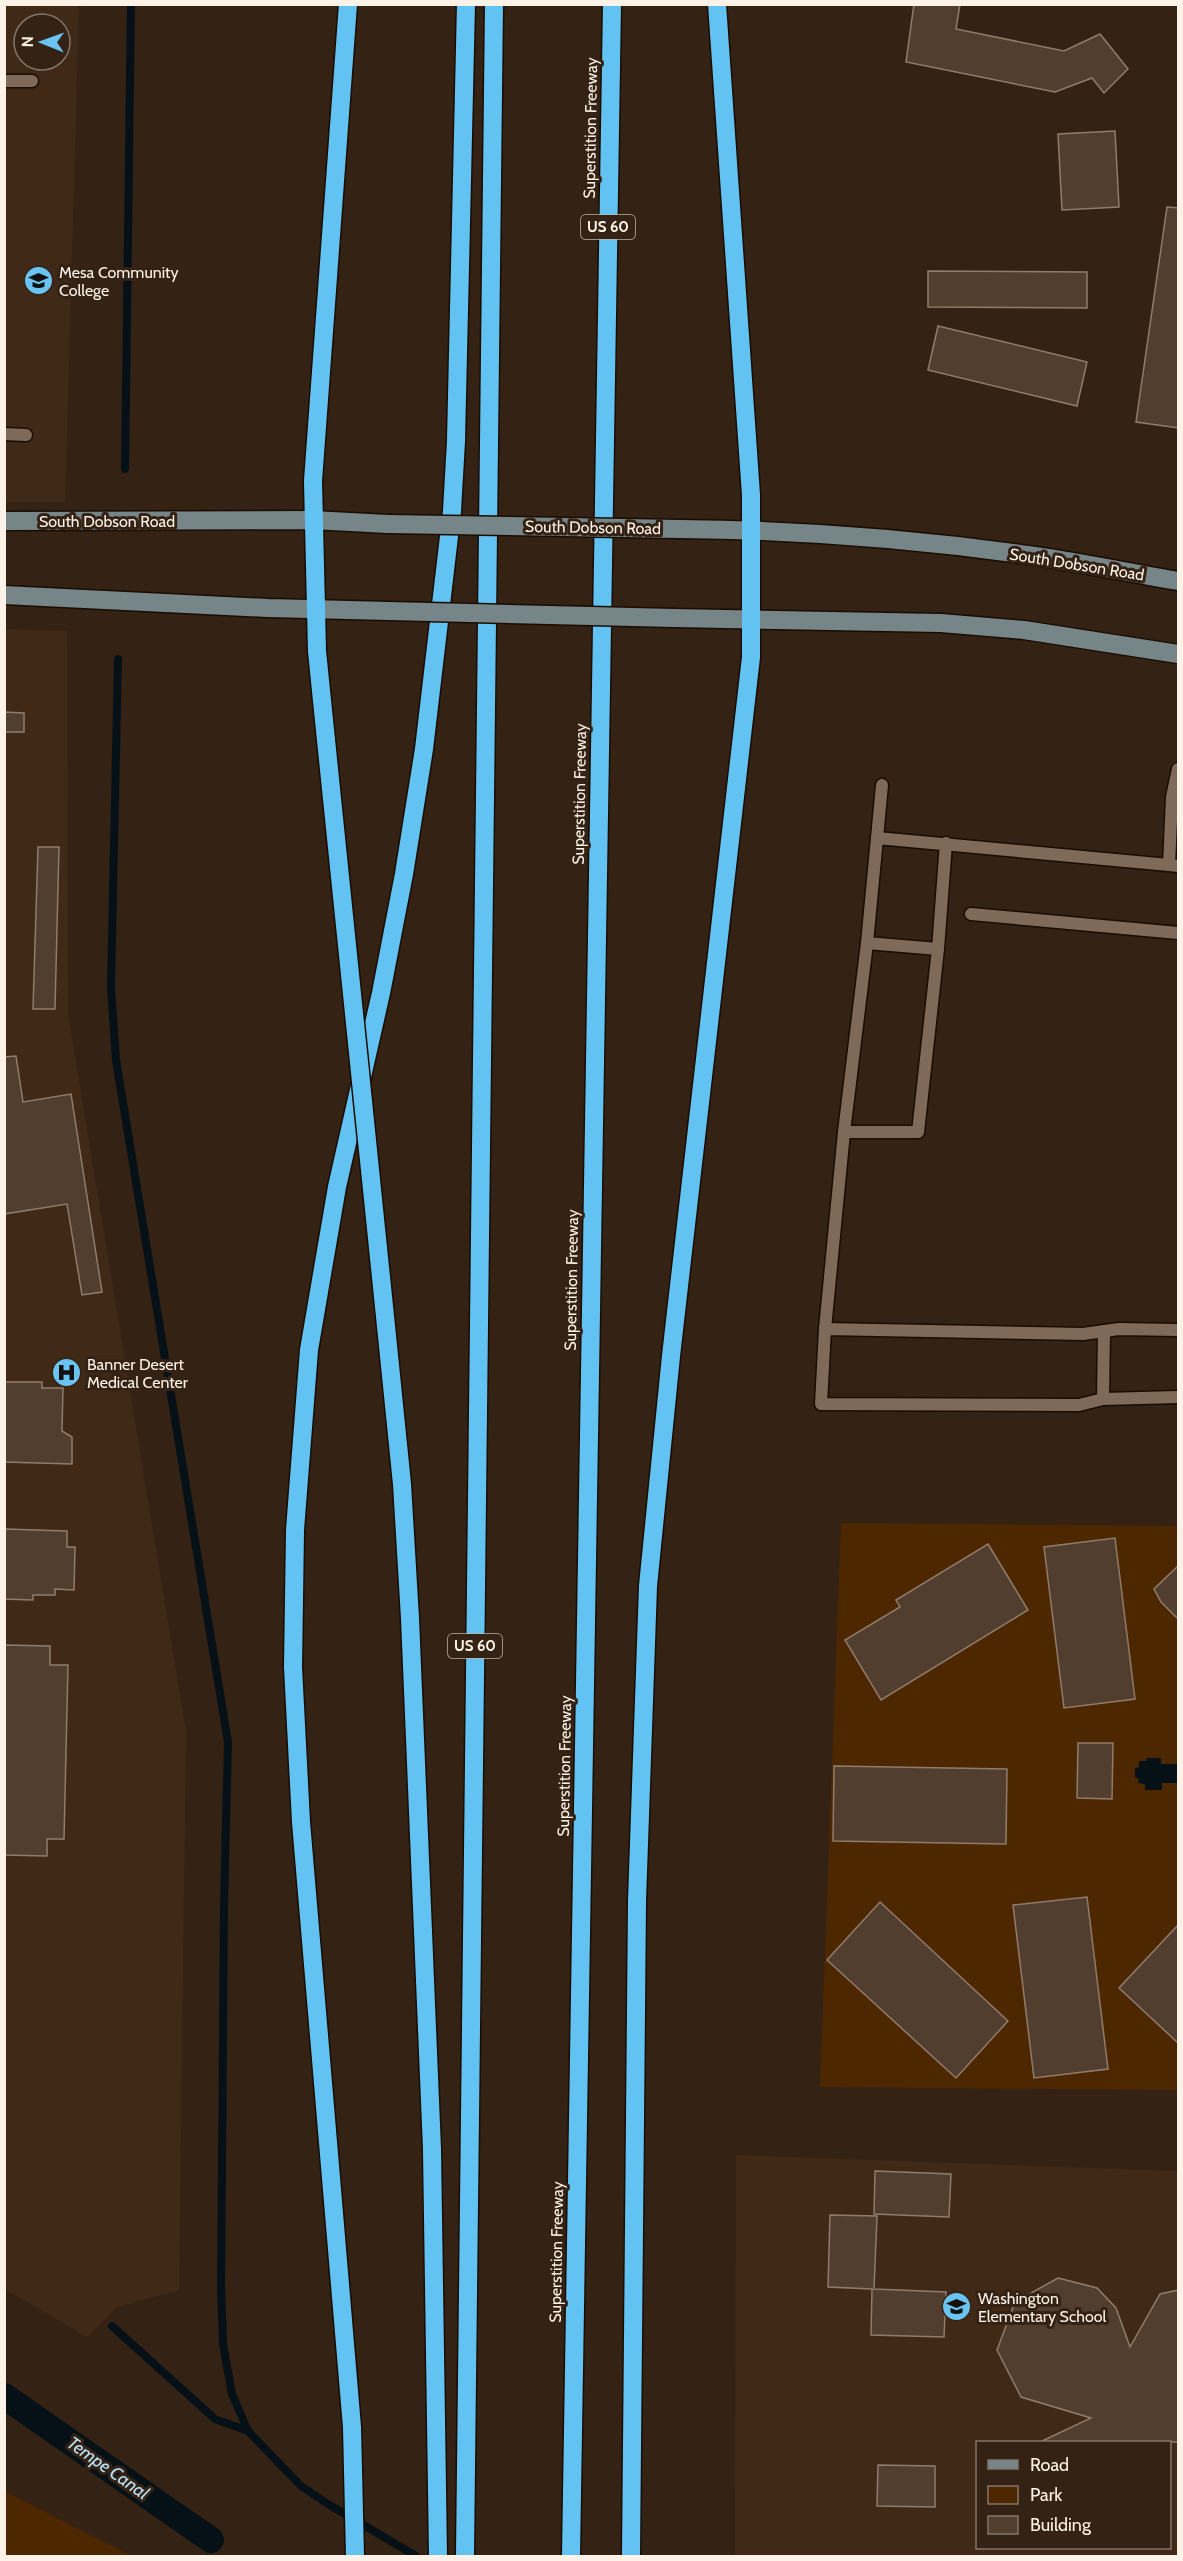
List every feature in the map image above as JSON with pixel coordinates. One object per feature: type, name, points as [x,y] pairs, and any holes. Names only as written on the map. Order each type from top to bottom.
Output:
[{"type":"highway","points":[[348,4],[314,470],[312,520],[315,609],[326,740],[402,1484],[410,1617],[432,2149],[438,2556]]},
{"type":"highway","points":[[356,2556],[352,2427],[301,1822],[293,1667],[295,1530],[309,1350],[337,1187],[381,993],[404,874],[424,748],[452,512],[466,4]]},
{"type":"highway","name":"US 60","points":[[465,2556],[494,4]]},
{"type":"highway","name":"Superstition Freeway","points":[[572,2556],[612,4]]},
{"type":"highway","points":[[631,2556],[637,1900],[648,1586],[671,1356],[750,668],[752,619],[750,483],[717,4]]},
{"type":"main road","name":"South Dobson Road","points":[[4,521],[312,520],[388,524],[752,530],[971,548],[1036,556],[1179,581]]},
{"type":"main road","points":[[4,595],[315,609],[941,623],[1024,630],[1179,654]]},
{"type":"lane","points":[[4,81],[32,81]]},
{"type":"lane","points":[[4,434],[26,435]]},
{"type":"lane","points":[[877,838],[1174,865],[1172,797],[1179,768]]},
{"type":"lane","points":[[882,785],[867,943],[844,1132],[825,1329],[821,1404],[1079,1405],[1103,1399],[1179,1396]]},
{"type":"lane","points":[[844,1132],[918,1131],[938,950],[946,843]]},
{"type":"lane","points":[[971,914],[1179,933]]},
{"type":"lane","points":[[867,943],[938,950]]},
{"type":"lane","points":[[825,1329],[1083,1334],[1104,1331],[1179,1330]]},
{"type":"lane","points":[[1103,1399],[1104,1331]]},
{"type":"shaded area","name":"Mesa Community College","points":[[4,5],[79,5],[65,502],[5,502]]},
{"type":"shaded area","name":"Banner Desert Medical Center","points":[[5,629],[67,631],[68,1014],[186,1732],[179,2290],[117,2307],[87,2337],[5,2289]]},
{"type":"shaded area","points":[[1147,1758],[1161,1758],[1161,1764],[1178,1764],[1178,1783],[1162,1783],[1162,1790],[1145,1790],[1145,1784],[1138,1783],[1139,1778],[1135,1778],[1135,1768],[1139,1768],[1139,1761],[1146,1761]]},
{"type":"shaded area","name":"Washington Elementary School","points":[[736,2155],[1178,2171],[1178,2556],[735,2556]]},
{"type":"green space","points":[[841,1523],[1178,1526],[1178,1565],[1154,1589],[1161,1602],[1178,1620],[1178,1764],[1161,1764],[1147,1758],[1147,1761],[1135,1768],[1135,1777],[1145,1784],[1145,1790],[1162,1783],[1178,1783],[1178,1924],[1119,1988],[1171,2037],[1178,2030],[1178,2090],[820,2087]],"holes":[[[1115,1538],[1135,1698],[1064,1708]],[[988,1544],[881,1699],[900,1607],[897,1600]],[[1078,1743],[1113,1743],[1112,1799],[1077,1798]],[[834,1766],[1007,1769],[1006,1844],[833,1841]],[[1087,1897],[1108,2068],[1013,1905]],[[880,1903],[1008,2021],[956,2078],[828,1960]]]},
{"type":"green space","points":[[5,2491],[131,2556],[5,2556]]},
{"type":"building","points":[[914,4],[960,4],[956,29],[1064,51],[1100,34],[1128,69],[1104,93],[1092,78],[1055,92],[906,62]]},
{"type":"building","points":[[1115,131],[1119,207],[1062,210],[1058,134]]},
{"type":"building","points":[[1167,207],[1179,208],[1179,428],[1136,422]]},
{"type":"building","points":[[928,271],[1087,272],[1087,308],[928,307]]},
{"type":"building","points":[[938,326],[1087,362],[1077,406],[928,370]]},
{"type":"building","points":[[4,712],[24,713],[24,732],[4,732]]},
{"type":"building","points":[[38,847],[59,847],[55,1009],[33,1009]]},
{"type":"building","points":[[16,1056],[23,1102],[71,1094],[102,1292],[82,1295],[67,1204],[4,1214],[4,1057]]},
{"type":"building","points":[[4,1382],[42,1382],[42,1388],[63,1388],[62,1431],[72,1437],[72,1464],[4,1462]]},
{"type":"building","points":[[4,1529],[67,1531],[67,1547],[75,1547],[74,1590],[55,1589],[55,1595],[33,1595],[33,1600],[4,1599]]},
{"type":"building","points":[[1115,1538],[1135,1699],[1064,1708],[1044,1547]]},
{"type":"building","points":[[988,1544],[1028,1610],[881,1700],[845,1640],[900,1607],[896,1600]]},
{"type":"building","points":[[1179,1565],[1179,1620],[1161,1602],[1154,1589]]},
{"type":"building","points":[[4,1645],[50,1646],[50,1665],[68,1665],[64,1839],[47,1839],[47,1856],[4,1855]]},
{"type":"building","points":[[1078,1743],[1113,1743],[1112,1799],[1077,1798]]},
{"type":"building","points":[[834,1766],[1007,1769],[1006,1844],[833,1841]]},
{"type":"building","points":[[1087,1897],[1108,2069],[1034,2078],[1013,1905]]},
{"type":"building","points":[[880,1902],[1008,2021],[956,2078],[827,1960]]},
{"type":"building","points":[[1179,1924],[1179,2044],[1119,1988]]},
{"type":"building","points":[[875,2171],[951,2174],[949,2217],[874,2214]]},
{"type":"building","points":[[830,2215],[877,2216],[874,2289],[946,2292],[944,2337],[871,2335],[872,2289],[828,2287]]},
{"type":"building","points":[[1058,2278],[1097,2288],[1116,2308],[1130,2347],[1160,2294],[1179,2290],[1179,2442],[1042,2441],[1091,2418],[1021,2397],[997,2350],[1015,2302]]},
{"type":"building","points":[[878,2465],[935,2466],[935,2507],[877,2506]]},
{"type":"waterway","points":[[125,469],[131,4]]},
{"type":"waterway","points":[[118,659],[111,987],[116,1060],[228,1742],[224,1906],[221,2286],[223,2344],[232,2394],[248,2431],[301,2486],[416,2556]]},
{"type":"waterway","points":[[112,2326],[215,2419],[248,2431]]},
{"type":"waterway","name":"Tempe Canal","points":[[4,2396],[211,2540]]},
{"type":"place","name":"Mesa Community College","points":[[38,281]]},
{"type":"place","name":"Banner Desert Medical Center","points":[[66,1373]]},
{"type":"place","name":"Washington Elementary School","points":[[957,2307]]}]
